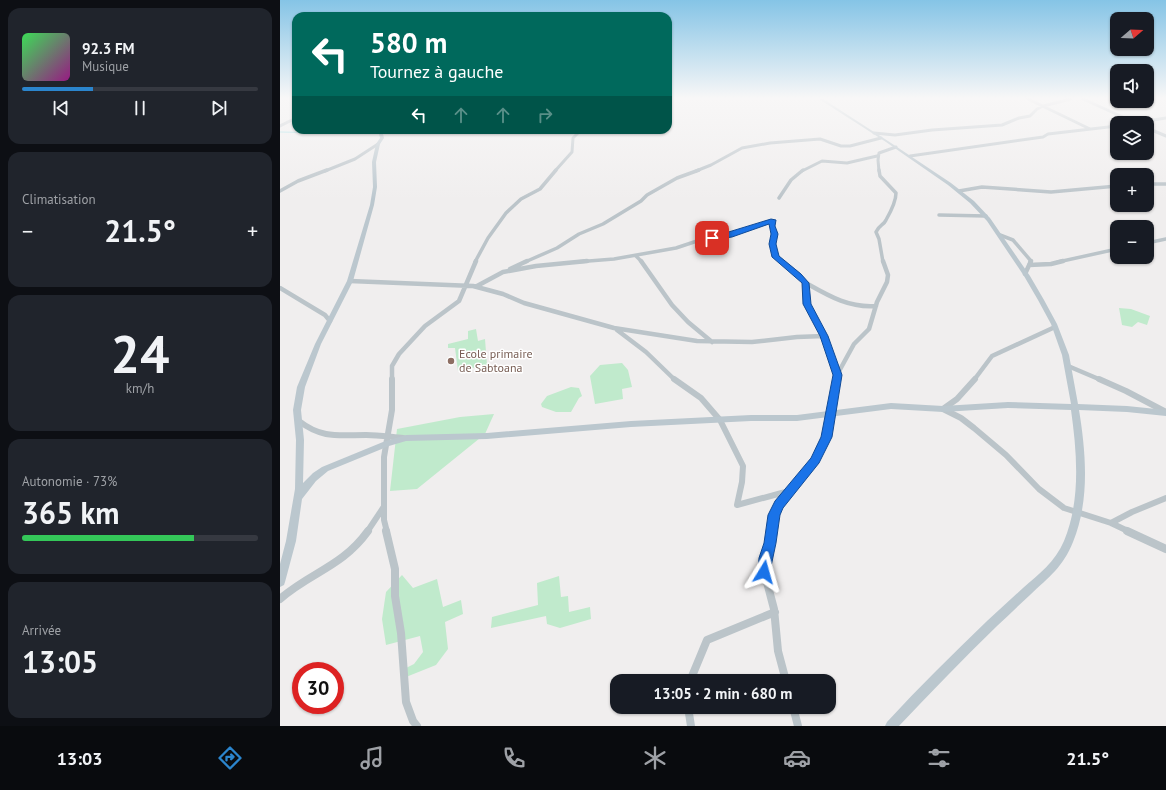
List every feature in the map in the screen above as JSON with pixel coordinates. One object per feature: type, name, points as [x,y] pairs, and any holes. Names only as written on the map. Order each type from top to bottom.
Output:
[{"type":"street","points":[[874,133],[896,136],[917,133]]},
{"type":"street","points":[[874,133],[910,156],[973,202],[986,216],[1025,274],[1047,310],[1064,348],[1075,407],[1080,449],[1080,492],[1077,512],[1064,550],[1049,572],[993,623],[926,688],[891,726]]},
{"type":"street","points":[[910,156],[1043,137],[1048,134],[1056,133]]},
{"type":"street","points":[[280,582],[291,541],[297,499],[300,440],[297,403],[301,387],[330,321],[350,281],[372,205],[375,187],[374,162],[378,144],[382,138],[381,134]]},
{"type":"street","points":[[417,726],[413,721],[406,702],[401,632],[395,596],[395,569],[384,520],[383,507],[384,457],[392,410],[392,366],[395,360],[425,326],[459,301],[478,256],[493,230],[516,203],[540,189],[548,181],[556,169],[572,152],[573,138],[577,134]]},
{"type":"street","points":[[477,286],[503,272],[557,248],[579,234],[603,224],[641,201],[647,195],[677,178],[711,164],[742,148],[770,143],[820,139],[827,140],[841,146],[850,146],[881,138]]},
{"type":"street","points":[[280,191],[298,181],[355,159],[378,144]]},
{"type":"street","points":[[779,198],[794,176],[810,166],[824,160],[847,163],[877,156],[881,152],[896,148]]},
{"type":"street","points":[[784,674],[778,651],[775,612],[764,572],[765,558],[770,543],[774,515],[779,505],[815,460],[826,437],[837,375],[854,344],[869,329],[876,306],[884,291],[888,275],[882,260],[879,239],[876,232],[879,226],[886,222],[889,211],[896,199],[896,193],[880,176],[877,156]]},
{"type":"street","points":[[1154,184],[1166,184]]},
{"type":"street","points":[[959,191],[982,187],[1059,192],[1110,187]]},
{"type":"street","points":[[939,215],[986,216]]},
{"type":"street","points":[[503,272],[536,266],[636,256],[676,248],[700,240],[730,235],[773,220],[773,244],[776,257],[799,275],[806,283],[840,303],[859,307],[876,306]]},
{"type":"street","points":[[1000,236],[1013,240],[1021,247],[1031,261],[1025,274]]},
{"type":"street","points":[[1154,242],[1166,239]]},
{"type":"street","points":[[1029,265],[1050,264],[1110,251]]},
{"type":"street","points":[[636,256],[644,263],[666,298],[690,325],[713,342]]},
{"type":"street","points":[[350,281],[370,283],[477,286],[500,292],[524,303],[614,328],[713,342],[734,340],[752,342],[797,337],[824,336]]},
{"type":"street","points":[[806,283],[807,304],[824,336],[837,375]]},
{"type":"street","points":[[280,288],[325,315],[330,321]]},
{"type":"street","points":[[943,409],[957,399],[980,374],[992,356],[1055,327]]},
{"type":"street","points":[[614,328],[646,352],[675,380],[701,398],[720,420],[743,466],[742,482],[737,505],[789,492]]},
{"type":"street","points":[[1068,366],[1126,391],[1166,412]]},
{"type":"street","points":[[297,499],[308,482],[325,468],[387,441],[406,438],[488,436],[558,429],[751,418],[792,418],[891,406],[919,406],[943,409],[1008,405],[1126,409],[1166,412]]},
{"type":"street","points":[[943,409],[965,421],[1006,455],[1039,490],[1064,508],[1111,523],[1166,549]]},
{"type":"street","points":[[299,421],[311,430],[323,436],[369,435],[387,441]]},
{"type":"street","points":[[1111,523],[1132,512],[1166,498]]},
{"type":"street","points":[[280,599],[294,588],[347,555],[359,543],[383,507]]},
{"type":"street","points":[[693,674],[707,640],[775,612]]},
{"type":"street","points":[[689,714],[691,726]]},
{"type":"street","points":[[795,714],[798,726]]},
{"type":"green space","points":[[1119,308],[1131,309],[1150,316],[1147,325],[1138,322],[1132,327],[1122,325]]},
{"type":"green space","points":[[476,329],[478,341],[485,339],[487,365],[458,371],[455,348],[448,348],[448,344],[468,339],[468,331]]},
{"type":"green space","points":[[622,363],[628,370],[632,387],[622,389],[623,399],[595,404],[590,376],[600,365]]},
{"type":"green space","points":[[571,387],[579,388],[582,396],[579,398],[571,412],[556,412],[542,407],[541,404],[547,396]]},
{"type":"green space","points":[[494,414],[485,434],[417,489],[390,491],[397,429],[460,417]]},
{"type":"green space","points":[[402,575],[413,588],[437,579],[443,607],[461,600],[463,614],[445,622],[448,649],[436,665],[406,677],[406,668],[414,664],[423,652],[420,636],[386,645],[382,619],[386,592]]},
{"type":"green space","points":[[559,576],[561,597],[568,596],[569,612],[590,607],[591,619],[560,628],[547,624],[546,616],[491,628],[492,617],[538,605],[537,583]]},
{"type":"place","name":"Ecole primaire de Sabtoana","points":[[451,361]]},
{"type":"route","points":[[712,238],[737,233],[773,220],[773,244],[776,257],[799,275],[806,283],[807,304],[824,336],[837,375],[826,437],[815,460],[779,505],[774,515],[770,543],[765,558],[764,572]]}]
